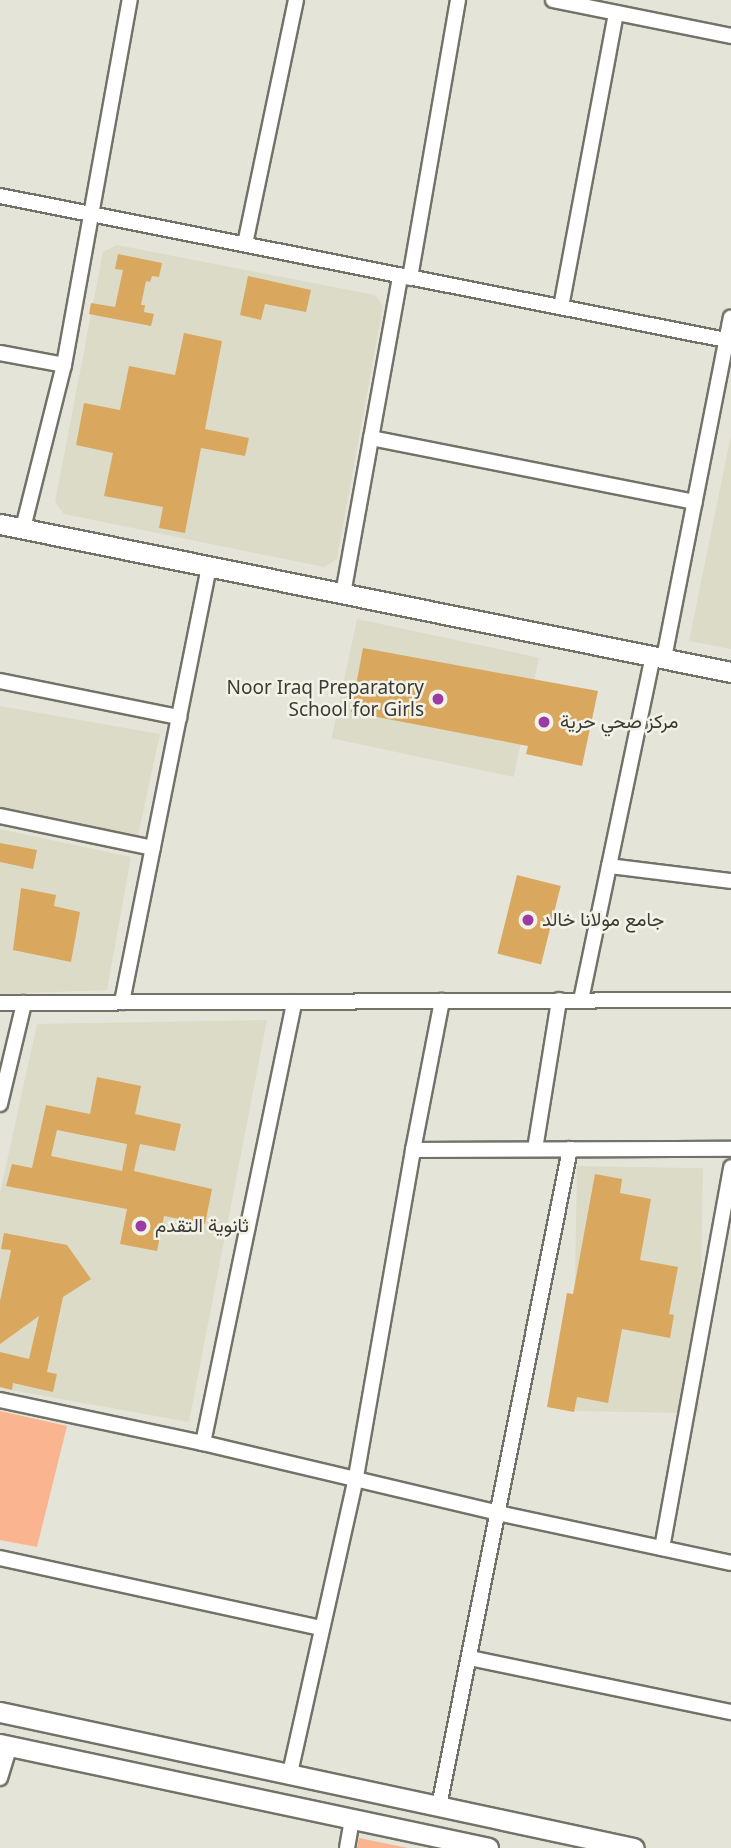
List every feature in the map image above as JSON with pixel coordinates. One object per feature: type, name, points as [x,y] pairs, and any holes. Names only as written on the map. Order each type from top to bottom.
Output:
[{"type":"main road","points":[[0,524],[731,672]]},
{"type":"main road","points":[[0,1712],[634,1848]]},
{"type":"main road","points":[[125,1770],[131,1739]]},
{"type":"main road","points":[[5,1745],[352,1819],[442,1843],[488,1848]]},
{"type":"street","points":[[23,528],[64,365],[130,0]]},
{"type":"street","points":[[244,244],[296,0]]},
{"type":"street","points":[[343,594],[458,0]]},
{"type":"street","points":[[552,0],[731,36]]},
{"type":"street","points":[[561,307],[616,13]]},
{"type":"street","points":[[0,196],[729,341]]},
{"type":"street","points":[[581,1000],[609,866],[695,502],[729,341],[731,318]]},
{"type":"street","points":[[0,353],[64,365]]},
{"type":"street","points":[[371,439],[695,502]]},
{"type":"street","points":[[122,1002],[209,566]]},
{"type":"street","points":[[0,681],[179,717]]},
{"type":"street","points":[[0,816],[153,848]]},
{"type":"street","points":[[609,866],[731,881]]},
{"type":"street","points":[[535,1149],[559,1000]]},
{"type":"street","points":[[0,1003],[731,1000]]},
{"type":"street","points":[[290,1773],[356,1477],[412,1150],[442,1001]]},
{"type":"street","points":[[204,1443],[294,1002]]},
{"type":"street","points":[[0,1104],[24,1003]]},
{"type":"street","points":[[439,1806],[570,1149]]},
{"type":"street","points":[[412,1150],[731,1149]]},
{"type":"street","points":[[662,1548],[731,1167]]},
{"type":"street","points":[[0,1400],[204,1443],[356,1477],[498,1513],[731,1563]]},
{"type":"street","points":[[0,1558],[321,1628]]},
{"type":"street","points":[[470,1658],[731,1712]]},
{"type":"street","points":[[0,1778],[5,1745]]},
{"type":"street","points":[[347,1848],[352,1819]]},
{"type":"shaded area","points":[[117,245],[375,295],[383,306],[337,559],[324,567],[64,514],[55,502],[103,252]]},
{"type":"shaded area","points":[[731,435],[731,649],[689,641]]},
{"type":"shaded area","name":"Noor Iraq Preparatory School for Girls","points":[[357,619],[539,658],[514,777],[332,738]]},
{"type":"shaded area","points":[[0,706],[160,734],[137,840],[0,813]]},
{"type":"shaded area","points":[[0,829],[131,857],[107,990],[0,994]]},
{"type":"shaded area","name":"ثانوية التقدم","points":[[267,1020],[189,1422],[0,1388],[0,1193],[37,1024]]},
{"type":"shaded area","points":[[577,1166],[703,1168],[699,1413],[573,1411]]},
{"type":"shaded area","points":[[0,1411],[67,1426],[37,1547],[0,1540]]},
{"type":"shaded area","points":[[359,1838],[408,1848],[357,1848]]},
{"type":"building","points":[[118,254],[162,263],[159,277],[152,276],[150,282],[146,281],[141,305],[145,305],[144,312],[154,314],[151,326],[89,314],[91,303],[115,307],[123,270],[115,269]]},
{"type":"building","points":[[248,276],[311,290],[306,312],[265,304],[261,320],[240,315]]},
{"type":"building","points":[[184,333],[222,341],[205,429],[249,438],[245,456],[201,448],[185,533],[159,528],[163,507],[104,496],[113,453],[76,445],[84,403],[120,410],[129,366],[175,375]]},
{"type":"building","points":[[363,648],[598,691],[582,766],[526,754],[528,746],[351,712]]},
{"type":"building","points":[[0,843],[37,850],[33,869],[0,862]]},
{"type":"building","name":"جامع مولانا خالد","points":[[517,875],[561,886],[541,964],[497,954]]},
{"type":"building","points":[[21,888],[56,895],[54,906],[80,912],[71,962],[13,950]]},
{"type":"building","points":[[97,1077],[141,1086],[135,1114],[181,1124],[175,1151],[140,1144],[134,1171],[212,1189],[205,1224],[164,1216],[157,1251],[120,1244],[127,1209],[6,1186],[12,1164],[32,1168],[46,1105],[90,1114]],"holes":[[[57,1130],[127,1144],[122,1171],[51,1156]]]},
{"type":"building","points":[[595,1174],[622,1179],[620,1193],[651,1199],[640,1260],[678,1267],[669,1314],[674,1315],[670,1338],[622,1329],[608,1403],[577,1397],[574,1412],[547,1407],[567,1293],[573,1294]]},
{"type":"building","points":[[4,1233],[67,1245],[91,1279],[63,1297],[47,1372],[57,1374],[53,1392],[13,1383],[12,1390],[0,1387],[0,1352],[29,1359],[39,1316],[0,1344],[0,1301],[11,1250],[1,1249]]},
{"type":"place","name":"Noor Iraq Preparatory School for Girls","points":[[438,699]]},
{"type":"place","name":"مركز صحي حرية","points":[[544,722]]},
{"type":"place","name":"جامع مولانا خالد","points":[[528,920]]},
{"type":"place","name":"ثانوية التقدم","points":[[141,1226]]}]
